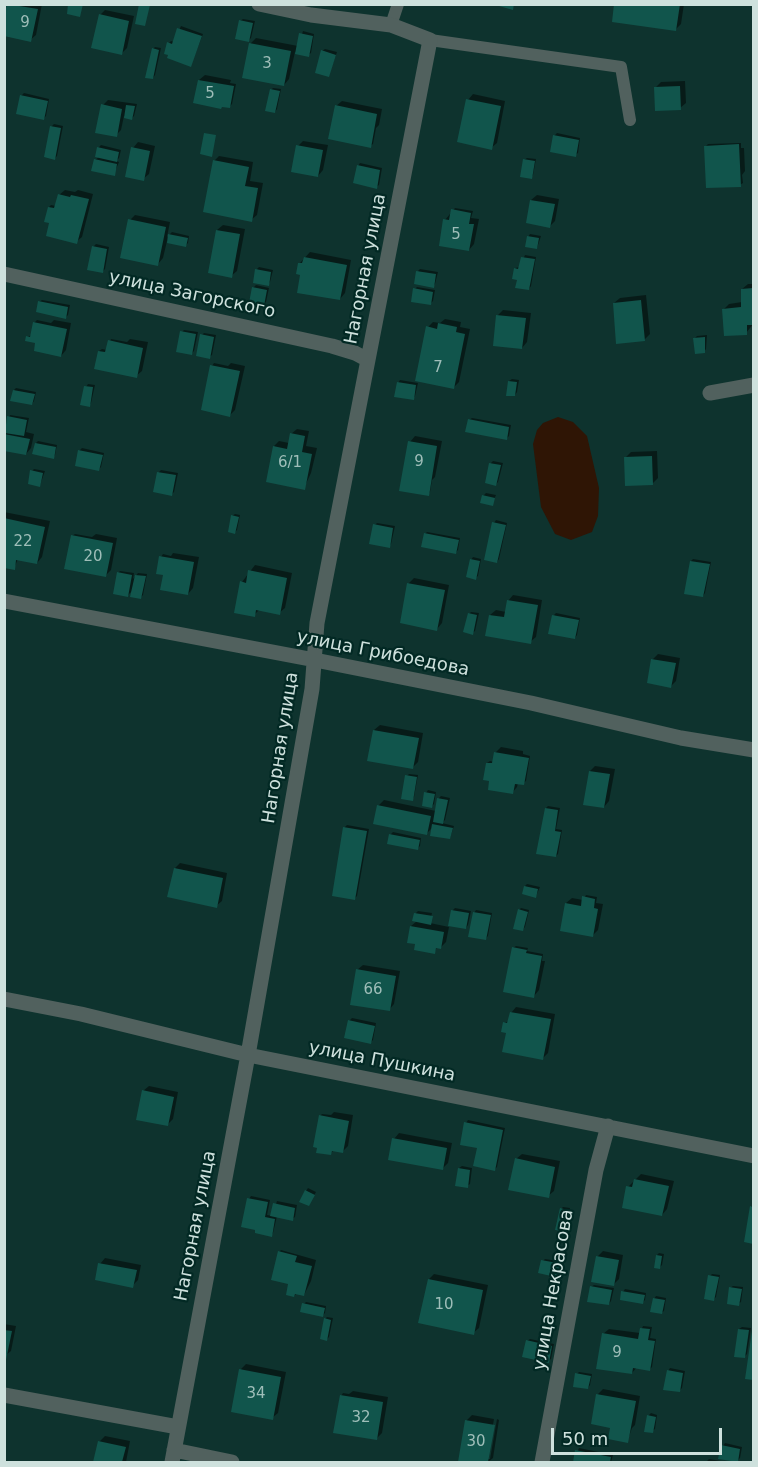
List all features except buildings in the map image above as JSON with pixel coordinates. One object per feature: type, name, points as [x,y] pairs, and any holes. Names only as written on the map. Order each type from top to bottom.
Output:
[{"type":"street","points":[[259,4],[311,15],[391,25],[430,40]]},
{"type":"street","name":"Нагорная улица","points":[[173,1456],[248,1055],[310,701],[317,623],[430,40]]},
{"type":"street","name":"улица Загорского","points":[[4,274],[332,346],[355,353],[368,360]]},
{"type":"street","points":[[710,393],[753,385]]},
{"type":"street","name":"улица Грибоедова","points":[[4,601],[315,660],[531,703],[681,738],[753,750]]},
{"type":"street","name":"улица Пушкина","points":[[4,999],[81,1014],[248,1055],[753,1156]]},
{"type":"street","name":"улица Некрасова","points":[[542,1462],[596,1170],[608,1126]]},
{"type":"street","points":[[4,1395],[178,1427]]},
{"type":"street","points":[[173,1456],[232,1462]]},
{"type":"lane","points":[[391,25],[398,4]]},
{"type":"lane","points":[[430,40],[621,67],[630,120]]},
{"type":"shaded area","points":[[558,417],[573,422],[587,436],[599,488],[598,516],[592,532],[571,540],[555,534],[541,507],[533,444],[537,430],[543,423]]}]
